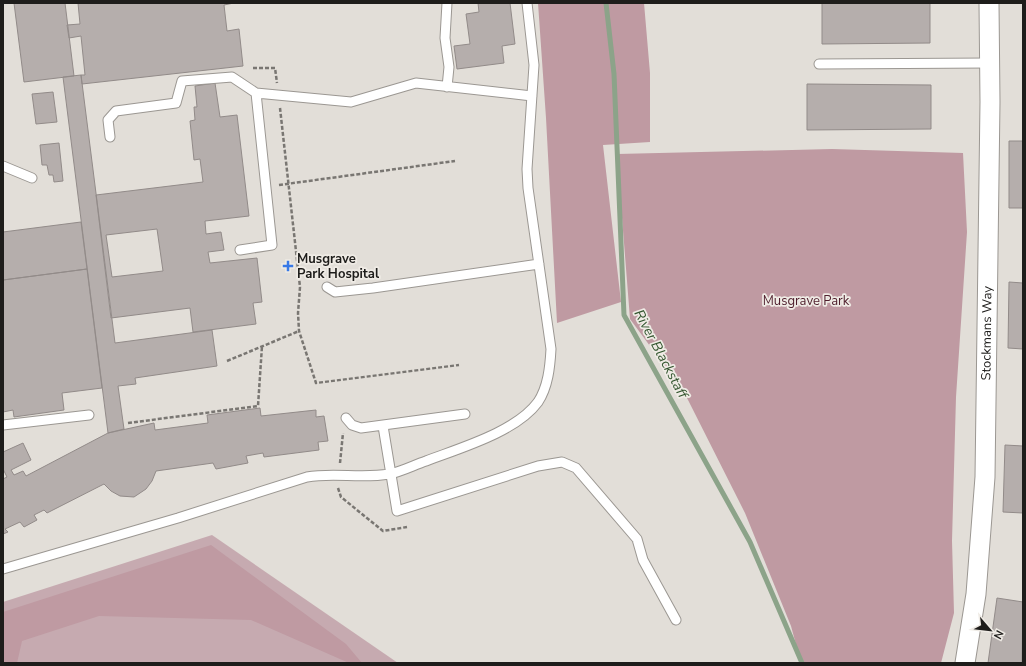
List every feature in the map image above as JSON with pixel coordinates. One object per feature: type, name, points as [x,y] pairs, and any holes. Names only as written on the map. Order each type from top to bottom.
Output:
[{"type":"street","name":"Stockmans Way","points":[[965,663],[976,594],[985,476],[990,63],[989,3]]},
{"type":"lane","points":[[447,3],[445,38],[449,67],[447,86]]},
{"type":"lane","points":[[3,569],[178,518],[307,477],[321,475],[358,477],[390,474],[476,443],[515,422],[538,402],[549,376],[551,349],[528,188],[527,169],[534,54],[527,3]]},
{"type":"lane","points":[[819,64],[990,63]]},
{"type":"lane","points":[[110,137],[108,120],[116,111],[176,103],[182,81],[232,77],[256,93],[351,102],[416,83],[532,96]]},
{"type":"lane","points":[[240,250],[272,245],[256,93]]},
{"type":"lane","points":[[3,166],[32,178]]},
{"type":"lane","points":[[328,287],[335,292],[373,288],[539,264]]},
{"type":"lane","points":[[346,418],[352,425],[361,428],[465,414]]},
{"type":"lane","points":[[3,425],[89,415]]},
{"type":"lane","points":[[383,426],[397,511],[538,466],[562,462],[576,468],[636,539],[643,560],[676,620]]},
{"type":"path","points":[[253,68],[275,68],[300,287],[298,313],[299,331],[316,382],[459,364]]},
{"type":"path","points":[[266,186],[455,161]]},
{"type":"path","points":[[227,361],[299,331]]},
{"type":"path","points":[[128,423],[258,406],[262,346]]},
{"type":"shaded area","points":[[212,535],[398,663],[3,663],[3,602]]},
{"type":"green space","points":[[538,3],[644,3],[650,73],[650,142],[603,145],[621,302],[557,323],[546,118]]},
{"type":"green space","name":"Musgrave Park","points":[[832,149],[963,153],[967,232],[956,397],[952,541],[954,613],[941,663],[801,663],[791,626],[745,513],[684,392],[630,319],[617,154]]},
{"type":"green space","points":[[211,545],[346,644],[362,663],[349,663],[251,620],[99,616],[22,641],[17,663],[3,663],[3,612]]},
{"type":"building","points":[[14,3],[65,3],[74,76],[24,82]]},
{"type":"building","points":[[78,3],[234,3],[224,5],[227,31],[239,29],[243,66],[82,84],[81,75],[85,75],[81,36],[69,38],[67,25],[80,24]]},
{"type":"building","points":[[478,3],[510,3],[515,44],[502,46],[504,63],[457,69],[454,46],[470,44],[466,14],[479,12]]},
{"type":"building","points":[[822,3],[930,3],[930,43],[822,44]]},
{"type":"building","points":[[81,75],[115,343],[212,330],[217,366],[135,378],[136,384],[118,386],[124,429],[108,433],[63,77]]},
{"type":"building","points":[[215,83],[220,117],[237,115],[249,216],[205,221],[206,234],[221,232],[224,250],[208,252],[210,263],[257,258],[262,302],[253,303],[256,324],[193,332],[190,308],[111,318],[96,195],[203,182],[200,159],[194,160],[190,121],[195,120],[194,107],[197,107],[195,86]],"holes":[[[157,229],[163,271],[112,277],[106,235]]]},
{"type":"building","points":[[807,84],[931,85],[931,129],[807,130]]},
{"type":"building","points":[[53,92],[57,122],[36,124],[32,94]]},
{"type":"building","points":[[1009,141],[1023,141],[1023,208],[1009,208]]},
{"type":"building","points":[[59,143],[63,181],[54,182],[53,175],[49,175],[47,165],[42,165],[40,145]]},
{"type":"building","points":[[81,222],[87,269],[3,280],[3,232]]},
{"type":"building","points":[[87,269],[102,388],[62,393],[64,410],[14,417],[13,410],[3,412],[3,280]]},
{"type":"building","points":[[1009,282],[1023,283],[1023,349],[1008,348]]},
{"type":"building","points":[[260,408],[261,416],[316,410],[316,417],[324,416],[328,441],[318,442],[319,450],[264,457],[263,453],[246,456],[248,463],[216,469],[213,463],[156,471],[152,481],[146,489],[134,497],[120,496],[111,491],[104,484],[47,513],[44,510],[34,515],[37,520],[24,527],[20,522],[5,529],[8,532],[3,534],[3,479],[7,477],[3,469],[3,452],[23,443],[31,460],[11,470],[14,475],[23,471],[26,476],[108,433],[154,423],[155,430],[208,423],[207,415]]},
{"type":"building","points":[[1005,445],[1023,446],[1023,513],[1003,512]]},
{"type":"building","points":[[997,598],[1023,602],[1022,663],[988,663]]},
{"type":"waterway","name":"River Blackstaff","points":[[606,3],[614,74],[624,315],[750,542],[802,663]]},
{"type":"place","name":"Musgrave Park Hospital","points":[[288,266]]}]
